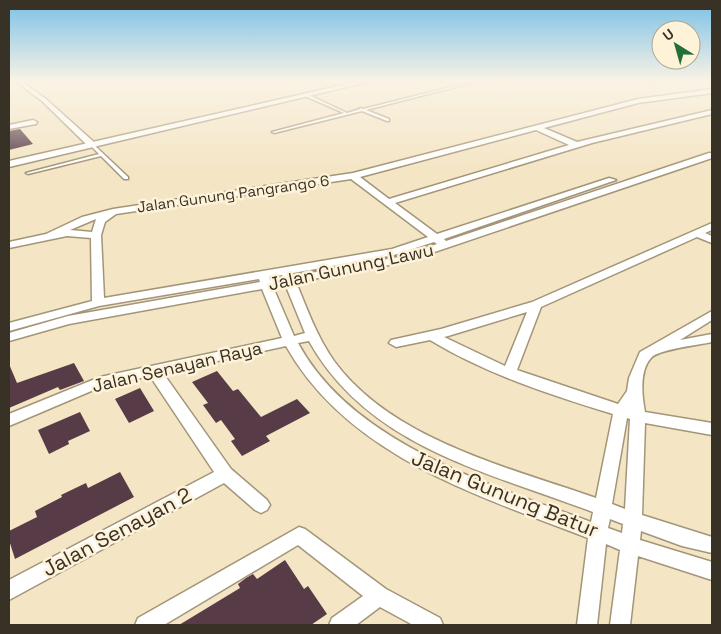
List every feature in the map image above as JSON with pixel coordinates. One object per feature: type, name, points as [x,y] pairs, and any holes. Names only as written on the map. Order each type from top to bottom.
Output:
[{"type":"street","points":[[56,111],[90,142]]},
{"type":"street","points":[[9,164],[219,111]]},
{"type":"street","points":[[9,158],[234,111]]},
{"type":"street","name":"Jalan Gunung Pangrango 6","points":[[51,235],[85,219],[113,212],[353,176],[600,111]]},
{"type":"street","points":[[388,202],[678,118],[712,112]]},
{"type":"street","points":[[9,127],[33,122]]},
{"type":"street","points":[[536,127],[578,146]]},
{"type":"street","name":"Jalan Gunung Lawu","points":[[288,276],[394,252],[438,239],[712,146]]},
{"type":"street","name":"Jalan Gunung Lawu","points":[[9,337],[68,320],[265,280],[401,260],[712,155]]},
{"type":"street","points":[[353,176],[447,246]]},
{"type":"street","points":[[98,303],[96,234],[100,222],[113,212]]},
{"type":"street","points":[[396,343],[431,336],[536,305],[712,226]]},
{"type":"street","points":[[9,245],[51,235],[80,232],[96,234]]},
{"type":"street","points":[[697,233],[712,240]]},
{"type":"street","name":"Jalan Gunung Batur","points":[[288,276],[312,336],[325,360],[340,378],[397,426],[467,460],[633,520],[712,545]]},
{"type":"street","name":"Jalan Gunung Lawu","points":[[9,327],[98,303],[265,280]]},
{"type":"street","name":"Jalan Gunung Batur","points":[[265,280],[291,342],[316,380],[336,403],[414,459],[479,488],[598,533],[712,571]]},
{"type":"street","points":[[509,373],[536,305]]},
{"type":"street","points":[[587,625],[598,533],[621,412],[634,391],[641,361],[652,350],[712,315]]},
{"type":"street","name":"Jalan Senayan Raya","points":[[9,420],[100,382],[312,336]]},
{"type":"street","points":[[431,336],[472,359],[621,412],[712,430]]},
{"type":"street","points":[[652,350],[712,338]]},
{"type":"street","points":[[154,371],[225,474],[262,504]]},
{"type":"street","points":[[620,625],[633,520],[638,415],[634,391]]},
{"type":"street","points":[[353,415],[370,405]]},
{"type":"street","name":"Jalan Senayan 2","points":[[9,590],[225,474]]},
{"type":"street","points":[[145,625],[299,535],[408,620],[433,625]]},
{"type":"street","points":[[339,625],[379,596]]},
{"type":"lane","points":[[341,111],[346,113]]},
{"type":"lane","points":[[274,132],[355,111]]},
{"type":"lane","points":[[365,111],[388,120]]},
{"type":"lane","points":[[90,142],[126,178]]},
{"type":"lane","points":[[28,173],[102,155]]},
{"type":"building","points":[[20,129],[33,144],[9,150],[9,131]]},
{"type":"building","points":[[74,363],[84,381],[60,390],[58,387],[9,408],[9,364],[17,383]]},
{"type":"building","points":[[217,371],[233,391],[238,389],[261,417],[297,399],[310,413],[266,436],[270,441],[242,456],[231,441],[235,439],[221,420],[216,423],[203,405],[208,403],[192,382]]},
{"type":"building","points":[[140,388],[154,411],[129,423],[115,399]]},
{"type":"building","points":[[80,412],[90,431],[68,441],[69,444],[49,454],[38,430]]},
{"type":"building","points":[[120,472],[134,497],[15,559],[9,540],[9,531],[37,517],[35,511],[62,497],[61,495],[86,483],[88,488]]},
{"type":"building","points":[[285,560],[304,589],[308,586],[327,614],[311,625],[179,625],[240,588],[238,584],[246,578],[253,574],[257,579]]}]
